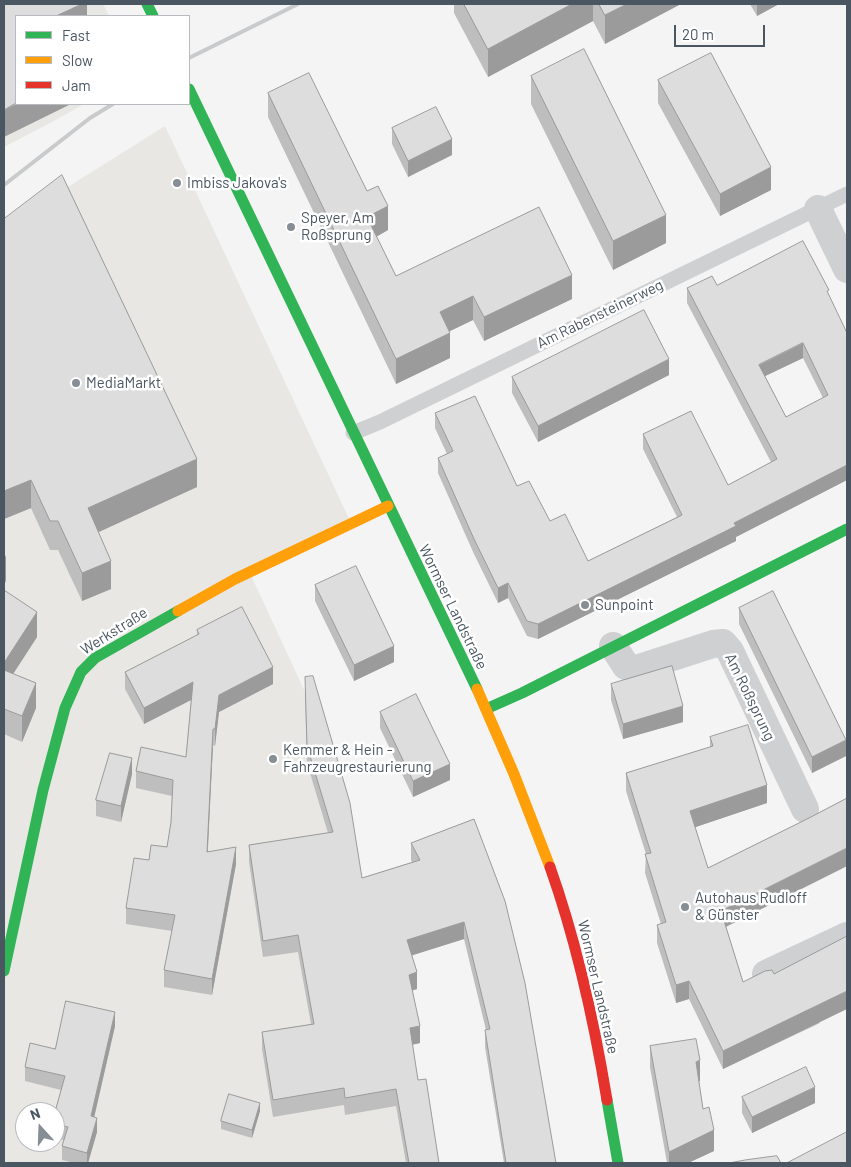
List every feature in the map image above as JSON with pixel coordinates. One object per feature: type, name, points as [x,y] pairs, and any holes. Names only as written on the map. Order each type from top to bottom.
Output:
[{"type":"main road","name":"Wormser Landstraße","points":[[190,91],[486,709],[545,850],[583,977],[594,1026],[618,1163]]},
{"type":"main road","name":"Werkstraße","points":[[4,971],[43,790],[66,708],[81,672],[95,658],[235,579],[388,506]]},
{"type":"main road","points":[[486,709],[522,693],[847,529]]},
{"type":"street","points":[[818,208],[847,269]]},
{"type":"street","name":"Am Roßsprung","points":[[613,646],[626,666],[636,670],[713,644],[723,643],[730,652],[804,809]]},
{"type":"street","points":[[766,974],[847,936]]},
{"type":"lane","name":"Am Rabensteinerweg","points":[[353,433],[380,422],[847,194]]},
{"type":"shaded area","points":[[4,4],[103,4],[108,15],[15,15],[15,105],[82,105],[4,147]]},
{"type":"shaded area","points":[[165,126],[351,523],[249,571],[325,735],[406,1163],[4,1163],[4,227]]},
{"type":"building","points":[[4,4],[82,4],[58,15],[15,15],[15,104],[4,110]]},
{"type":"building","points":[[464,4],[572,4],[488,49]]},
{"type":"building","points":[[599,4],[627,4],[605,15]]},
{"type":"building","points":[[584,49],[666,215],[613,241],[531,76]]},
{"type":"building","points":[[711,53],[771,167],[720,194],[658,80]]},
{"type":"building","points":[[309,73],[367,191],[378,186],[388,206],[367,217],[396,276],[539,207],[572,275],[484,317],[473,296],[440,312],[450,333],[396,359],[268,93]]},
{"type":"building","points":[[436,107],[452,139],[408,161],[392,128]]},
{"type":"building","name":"MediaMarkt","points":[[62,175],[197,459],[88,508],[111,561],[82,573],[58,521],[50,521],[31,480],[4,491],[4,219]]},
{"type":"building","points":[[803,241],[829,290],[827,291],[847,333],[847,465],[734,523],[736,526],[538,624],[527,621],[508,583],[498,588],[438,458],[453,451],[435,413],[475,396],[517,486],[529,481],[550,521],[565,514],[588,561],[682,515],[643,434],[691,411],[728,485],[777,459],[687,288],[712,276],[717,285]],"holes":[[[803,343],[828,395],[786,417],[759,365]]]},
{"type":"building","points":[[644,310],[669,359],[538,426],[512,377]]},
{"type":"building","points":[[356,566],[394,646],[354,665],[315,585]]},
{"type":"building","points":[[4,590],[37,612],[4,663]]},
{"type":"building","points":[[773,591],[846,740],[812,757],[739,608]]},
{"type":"building","points":[[242,607],[273,667],[219,695],[215,729],[213,729],[207,852],[236,847],[212,979],[164,970],[175,915],[126,908],[134,858],[149,860],[151,845],[167,847],[171,822],[173,780],[136,771],[141,747],[186,757],[193,682],[144,708],[125,672],[199,634],[197,630]]},
{"type":"building","points":[[672,666],[683,706],[623,724],[611,684]]},
{"type":"building","points":[[4,670],[36,683],[22,716],[4,709]]},
{"type":"building","points":[[313,676],[350,803],[362,878],[420,860],[411,843],[474,819],[505,901],[525,983],[556,1163],[506,1163],[485,1030],[490,1029],[464,922],[407,940],[417,972],[409,975],[420,1026],[410,1028],[418,1080],[426,1079],[439,1163],[409,1163],[396,1089],[345,1098],[344,1088],[273,1100],[262,1032],[314,1024],[298,935],[263,941],[249,845],[333,832],[307,746],[305,677]]},
{"type":"building","points":[[416,694],[450,764],[413,781],[380,712]]},
{"type":"building","points":[[748,725],[767,785],[690,811],[708,868],[847,798],[847,848],[721,911],[743,982],[765,971],[772,970],[774,974],[847,936],[847,991],[723,1051],[689,981],[676,985],[657,925],[666,922],[645,854],[651,853],[626,773],[713,746],[710,737]]},
{"type":"building","points":[[110,753],[132,758],[121,806],[96,800]]},
{"type":"building","points":[[66,1001],[115,1012],[91,1116],[97,1118],[87,1153],[65,1147],[65,1136],[68,1127],[65,1126],[65,1102],[58,1102],[65,1076],[25,1067],[30,1043],[55,1049]]},
{"type":"building","points":[[696,1039],[700,1060],[696,1062],[703,1109],[709,1107],[714,1130],[669,1152],[650,1046]]},
{"type":"building","points":[[806,1067],[815,1087],[752,1117],[742,1097]]},
{"type":"building","points":[[229,1094],[260,1103],[252,1130],[221,1121]]},
{"type":"building","points":[[847,1132],[847,1163],[787,1163]]},
{"type":"building","points":[[777,1156],[781,1163],[729,1163],[745,1160]]},
{"type":"railway","points":[[190,58],[298,4]]},
{"type":"railway","points":[[4,185],[90,118],[111,105]]},
{"type":"traffic: fast","points":[[147,4],[152,15]]},
{"type":"traffic: fast","points":[[190,91],[477,689]]},
{"type":"traffic: fast","points":[[486,709],[522,693],[847,529]]},
{"type":"traffic: fast","points":[[4,971],[43,790],[65,708],[81,672],[95,658],[178,611]]},
{"type":"traffic: fast","points":[[607,1100],[618,1163]]},
{"type":"traffic: slow","points":[[178,611],[235,579],[388,506]]},
{"type":"traffic: slow","points":[[477,689],[514,774],[550,867]]},
{"type":"traffic: jam","points":[[550,867],[584,982],[607,1100]]},
{"type":"place","name":"Imbiss Jakova's","points":[[177,183]]},
{"type":"place","name":"Speyer, Am Roßsprung","points":[[291,227]]},
{"type":"place","name":"MediaMarkt","points":[[76,383]]},
{"type":"place","name":"Sunpoint","points":[[585,605]]},
{"type":"place","name":"Kemmer & Hein - Fahrzeugrestaurierung","points":[[273,759]]},
{"type":"place","name":"Autohaus Rudloff & Günster","points":[[685,907]]}]
